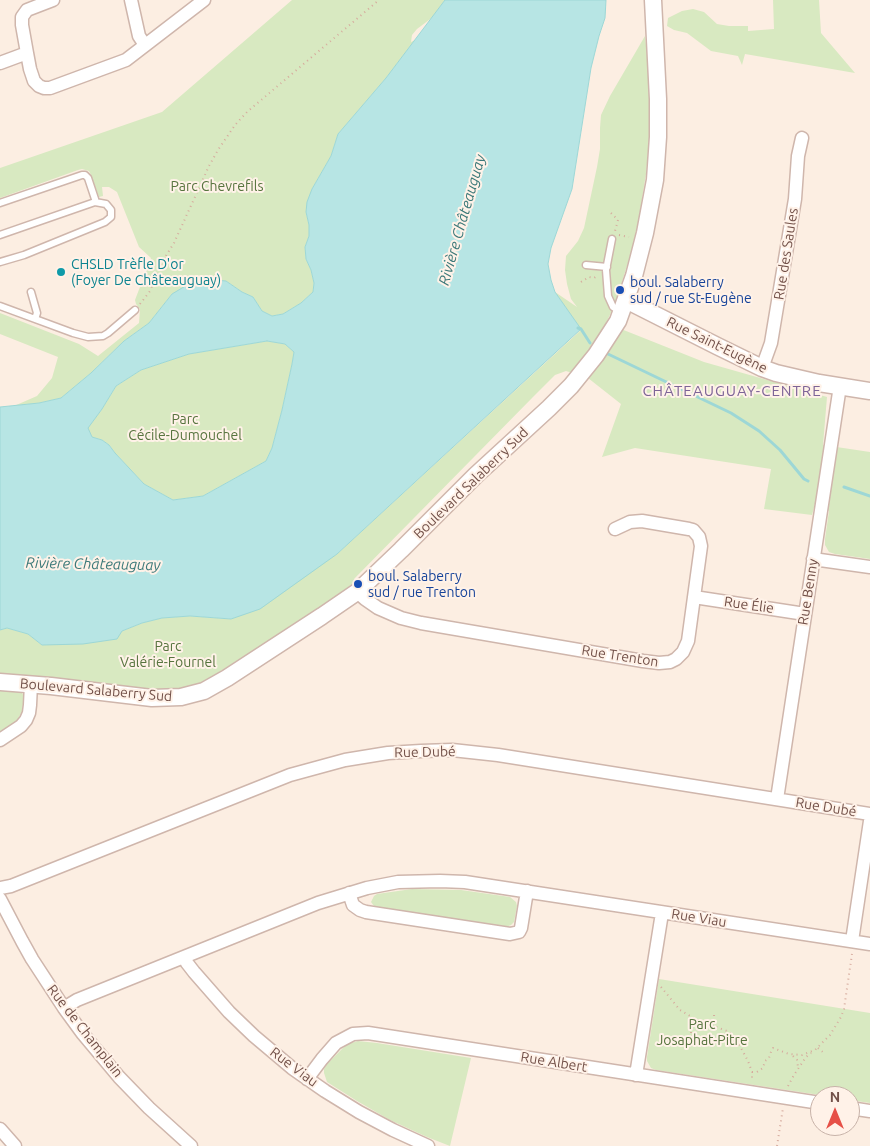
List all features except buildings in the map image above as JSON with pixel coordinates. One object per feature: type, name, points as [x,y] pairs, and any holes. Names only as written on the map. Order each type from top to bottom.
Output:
[{"type":"street","points":[[53,0],[27,10],[22,17],[30,69],[34,81],[44,88],[50,88],[126,60],[204,0]]},
{"type":"street","points":[[131,0],[139,36],[145,45]]},
{"type":"street","name":"Boulevard Salaberry Sud","points":[[0,682],[152,698],[181,698],[197,694],[212,687],[357,592],[476,475],[571,386],[596,355],[614,327],[624,306],[645,233],[651,204],[658,137],[652,0]]},
{"type":"street","points":[[0,63],[27,53]]},
{"type":"street","name":"Rue des Saules","points":[[762,368],[772,343],[795,199],[798,156],[802,138]]},
{"type":"street","name":"Rue Saint-Eugène","points":[[624,306],[762,368],[788,376],[870,391]]},
{"type":"street","name":"Rue Benny","points":[[777,799],[840,386]]},
{"type":"street","name":"Rue Trenton","points":[[357,592],[378,608],[401,618],[421,623],[659,663],[676,659],[680,656],[688,640],[700,546],[699,537],[693,530],[642,521],[630,522],[615,529]]},
{"type":"street","points":[[814,558],[870,567]]},
{"type":"street","name":"Rue Élie","points":[[694,597],[805,614]]},
{"type":"street","points":[[0,740],[21,726],[26,720],[29,713],[31,684]]},
{"type":"street","name":"Rue Dubé","points":[[0,888],[11,886],[290,776],[338,761],[380,754],[437,750],[481,753],[870,814]]},
{"type":"street","points":[[852,946],[870,821]]},
{"type":"street","name":"Rue Viau","points":[[64,1008],[77,1000],[318,903],[383,884],[440,881],[465,882],[662,913],[852,946],[870,944]]},
{"type":"street","points":[[348,893],[354,905],[366,912],[510,934],[519,932],[521,928],[527,891]]},
{"type":"street","name":"Rue de Champlain","points":[[0,899],[22,942],[64,1008],[94,1048],[149,1108],[177,1142],[191,1146]]},
{"type":"street","points":[[636,1075],[662,913]]},
{"type":"street","name":"Rue Viau","points":[[184,957],[194,972],[229,1012],[265,1045],[308,1079],[377,1121],[428,1146]]},
{"type":"street","name":"Rue Albert","points":[[308,1079],[325,1054],[336,1043],[353,1034],[361,1033],[810,1101]]},
{"type":"street","points":[[0,1130],[15,1146]]},
{"type":"lane","points":[[0,203],[82,175],[88,178],[96,202]]},
{"type":"lane","points":[[0,235],[90,203],[106,204],[111,210],[111,217],[105,222],[0,262]]},
{"type":"lane","points":[[612,239],[607,267],[609,300],[613,307],[624,306]]},
{"type":"lane","points":[[586,265],[607,267]]},
{"type":"lane","points":[[31,292],[37,313],[35,319]]},
{"type":"lane","points":[[0,306],[82,335],[97,336],[103,336],[113,330],[135,310]]},
{"type":"path","points":[[135,310],[150,291],[162,262],[174,243],[209,166],[235,125],[379,0]]},
{"type":"path","points":[[611,213],[618,220],[615,234],[629,237]]},
{"type":"path","points":[[581,282],[589,277],[596,277]]},
{"type":"path","points":[[787,1090],[806,1057],[830,1035],[843,1012],[852,946]]},
{"type":"path","points":[[658,983],[680,1010],[733,1035],[745,1055],[752,1072],[752,1085]]},
{"type":"path","points":[[714,1015],[716,1026]]},
{"type":"path","points":[[690,1033],[694,1018]]},
{"type":"path","points":[[752,1072],[757,1072],[763,1068],[765,1061],[769,1058],[774,1048],[802,1055],[816,1049],[824,1053]]},
{"type":"path","points":[[792,1054],[797,1060],[798,1069]]},
{"type":"path","points":[[777,1146],[783,1106]]},
{"type":"green space","name":"Parc Chevrefils","points":[[292,0],[445,0],[433,17],[412,35],[411,42],[415,40],[386,78],[338,134],[331,156],[312,189],[306,212],[309,236],[305,247],[306,259],[314,283],[313,292],[301,303],[283,314],[272,316],[262,311],[253,297],[226,281],[172,294],[149,323],[124,341],[91,373],[61,398],[14,406],[37,396],[52,378],[58,357],[0,334],[0,313],[79,344],[98,356],[139,323],[140,309],[135,300],[151,258],[139,247],[117,192],[109,187],[102,187],[103,196],[99,197],[89,171],[78,170],[0,198],[0,168],[162,112]]},
{"type":"green space","points":[[773,0],[819,0],[821,33],[855,73],[745,54],[742,65],[738,56],[711,51],[687,33],[667,26],[668,18],[682,11],[693,9],[704,12],[717,24],[748,26],[748,31],[774,29]]},
{"type":"green space","name":"Parc Valérie-Fournel","points":[[645,36],[650,127],[646,174],[631,253],[615,304],[606,323],[704,362],[827,397],[823,445],[870,452],[870,559],[829,552],[825,545],[825,539],[829,511],[816,500],[812,515],[764,509],[771,469],[635,448],[602,457],[621,404],[588,378],[566,371],[555,375],[533,397],[354,579],[356,581],[324,606],[205,681],[182,689],[152,690],[81,681],[0,674],[0,630],[7,628],[28,634],[42,645],[122,631],[162,618],[190,616],[231,619],[337,554],[581,330],[555,292],[577,307],[571,299],[567,284],[566,256],[578,241],[584,228],[600,149],[601,115]]},
{"type":"green space","name":"Parc Cécile-Dumouchel","points":[[267,341],[285,344],[294,352],[272,448],[266,461],[203,496],[173,500],[144,484],[109,445],[102,440],[92,437],[87,428],[102,409],[116,386],[141,370],[189,354]]},
{"type":"green space","points":[[0,687],[20,690],[24,696],[22,711],[18,719],[13,726],[0,734]]},
{"type":"green space","points":[[412,889],[461,890],[510,897],[516,902],[517,906],[514,922],[506,927],[376,907],[371,902],[377,894]]},
{"type":"green space","name":"Parc Josaphat-Pitre","points":[[659,979],[870,1013],[870,1103],[860,1102],[860,1086],[810,1086],[810,1094],[656,1070],[651,1068],[647,1057]]},
{"type":"green space","points":[[358,1041],[471,1058],[450,1146],[390,1120],[327,1082],[324,1069],[327,1064],[348,1044]]},
{"type":"water","name":"Rivière Châteauguay","points":[[445,0],[606,0],[605,18],[591,68],[572,189],[551,248],[548,264],[555,292],[581,329],[337,554],[260,609],[231,619],[190,616],[162,618],[122,631],[117,639],[83,644],[42,645],[28,634],[7,628],[0,630],[0,407],[39,403],[61,398],[91,373],[124,341],[149,323],[172,294],[187,285],[204,279],[226,281],[253,297],[262,311],[272,316],[283,314],[301,303],[313,292],[314,283],[306,259],[305,247],[309,236],[306,212],[307,202],[312,189],[331,156],[338,134],[386,78]],"holes":[[[267,341],[285,344],[294,352],[282,410],[272,448],[266,461],[203,496],[173,500],[144,484],[109,445],[102,440],[92,437],[88,428],[116,386],[141,370],[189,354]]]},
{"type":"waterway","points":[[578,328],[581,329],[590,343]]},
{"type":"waterway","points":[[608,354],[731,413],[759,431],[780,450],[804,479],[808,481]]},
{"type":"waterway","points":[[844,487],[870,496]]},
{"type":"place","name":"CHSLD Trèfle D'or (Foyer De Châteauguay)","points":[[61,272]]},
{"type":"place","name":"boul. Salaberry sud / rue St-Eugène","points":[[620,290]]},
{"type":"place","name":"boul. Salaberry sud / rue Trenton","points":[[358,584]]},
{"type":"district","name":"CHÂTEAUGUAY-CENTRE","points":[[732,391]]}]
